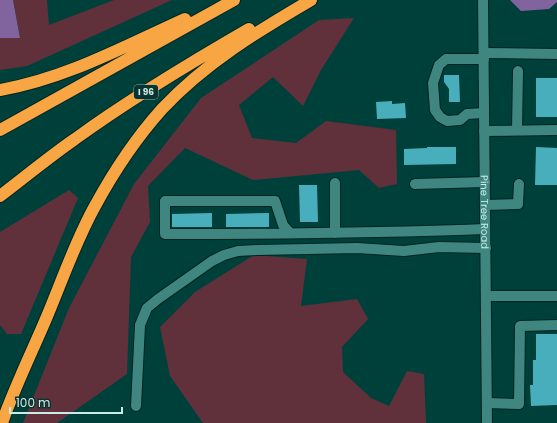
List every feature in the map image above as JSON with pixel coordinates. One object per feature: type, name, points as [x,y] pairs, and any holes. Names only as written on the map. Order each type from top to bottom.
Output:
[{"type":"highway","points":[[0,90],[48,78],[88,64],[228,0]]},
{"type":"highway","points":[[0,130],[234,0]]},
{"type":"highway","name":"I 96","points":[[0,196],[75,138],[185,66],[300,0]]},
{"type":"highway","points":[[2,423],[95,206],[137,139],[162,109],[189,83],[223,56],[268,25],[311,0]]},
{"type":"street","name":"Pine Tree Road","points":[[483,0],[487,423]]},
{"type":"street","points":[[484,113],[467,114],[460,120],[447,121],[440,117],[435,110],[433,83],[439,65],[446,59],[484,56],[557,54]]},
{"type":"street","points":[[517,130],[518,71]]},
{"type":"street","points":[[484,131],[557,130]]},
{"type":"street","points":[[415,184],[485,182]]},
{"type":"street","points":[[335,183],[335,233]]},
{"type":"street","points":[[485,205],[518,204],[519,184]]},
{"type":"street","points":[[290,234],[283,225],[275,201],[165,201],[165,234],[290,234],[485,229]]},
{"type":"street","points":[[136,406],[140,325],[147,308],[200,270],[224,255],[238,251],[257,250],[357,248],[404,251],[440,247],[486,248]]},
{"type":"street","points":[[486,296],[557,296]]},
{"type":"street","points":[[487,403],[519,404],[520,326],[557,325]]},
{"type":"shaded area","points":[[0,0],[13,0],[20,38],[0,38]]},
{"type":"shaded area","points":[[13,0],[47,0],[49,25],[114,0],[172,0],[27,66],[0,70],[0,38],[20,38]]},
{"type":"shaded area","points":[[510,0],[557,0],[557,2],[549,9],[521,11]]},
{"type":"shaded area","points":[[354,18],[321,70],[303,106],[273,77],[239,105],[252,138],[296,143],[326,121],[396,130],[397,184],[379,188],[359,170],[253,180],[185,148],[148,186],[150,222],[131,257],[127,374],[57,423],[23,423],[69,308],[134,184],[201,98],[319,20]]},
{"type":"shaded area","points":[[69,190],[78,198],[21,334],[7,334],[0,325],[0,232]]},
{"type":"shaded area","points":[[254,255],[307,259],[301,306],[357,299],[368,319],[342,347],[343,372],[371,398],[389,406],[407,371],[424,374],[426,423],[203,423],[170,376],[160,327],[195,292]]},
{"type":"building","points":[[444,75],[459,75],[460,102],[449,102],[449,89],[444,82]]},
{"type":"building","points":[[536,78],[557,78],[557,117],[536,117]]},
{"type":"building","points":[[392,101],[392,104],[405,103],[406,118],[377,119],[376,102]]},
{"type":"building","points":[[456,147],[456,164],[404,165],[404,149]]},
{"type":"building","points":[[536,147],[557,148],[557,185],[535,185]]},
{"type":"building","points":[[299,185],[317,185],[318,222],[300,222]]},
{"type":"building","points":[[212,213],[212,227],[172,227],[172,214]]},
{"type":"building","points":[[269,213],[269,227],[226,227],[226,214]]},
{"type":"building","points":[[536,334],[557,334],[557,405],[531,406],[530,385],[533,385],[533,360],[536,360]]}]
